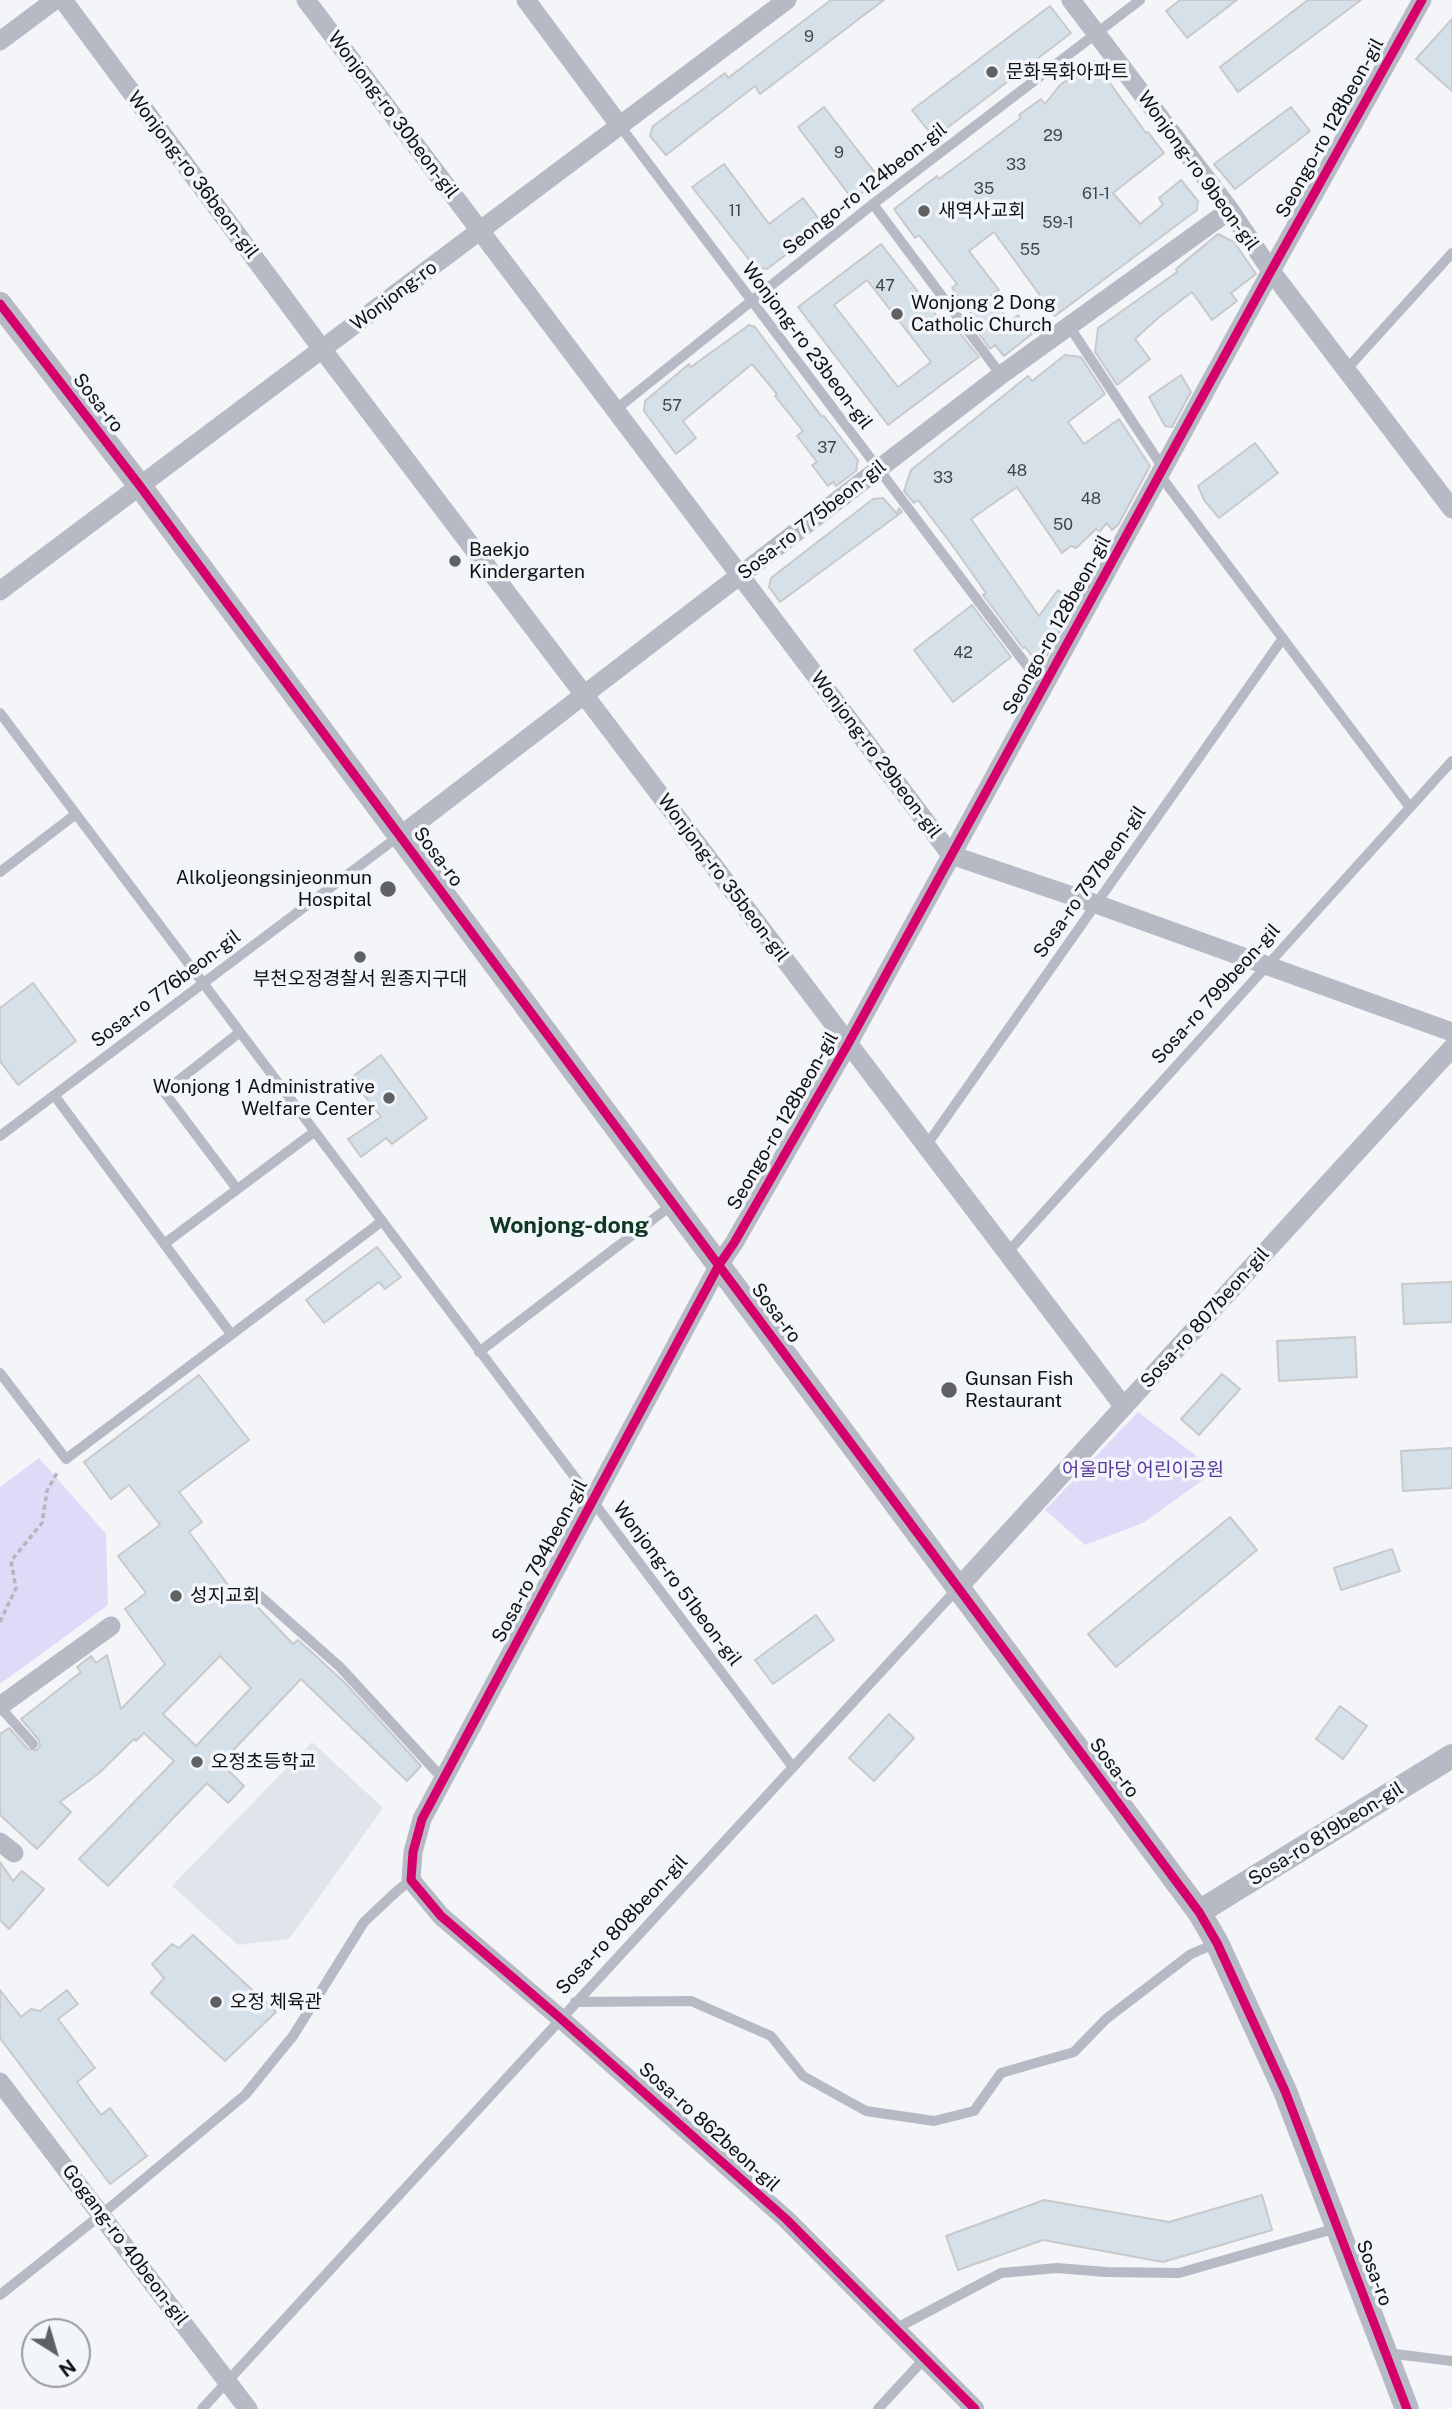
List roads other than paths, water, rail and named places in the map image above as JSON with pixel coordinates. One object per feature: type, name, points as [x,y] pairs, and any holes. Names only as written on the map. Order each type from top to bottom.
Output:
[{"type":"street","points":[[0,41],[55,0]]},
{"type":"street","name":"Wonjong-ro 36beon-gil","points":[[63,0],[322,349]]},
{"type":"street","name":"Wonjong-ro 30beon-gil","points":[[306,0],[480,231]]},
{"type":"street","points":[[526,0],[620,126]]},
{"type":"street","name":"Wonjong-ro","points":[[0,591],[787,0]]},
{"type":"street","name":"Wonjong-ro 9beon-gil","points":[[1071,0],[1230,210],[1270,271],[1450,504]]},
{"type":"street","name":"Seongo-ro 128beon-gil","points":[[719,1265],[848,1044],[1270,271],[1422,0]]},
{"type":"street","name":"Sosa-ro 775beon-gil","points":[[400,836],[1001,375],[1230,210]]},
{"type":"street","name":"Wonjong-ro 29beon-gil","points":[[480,231],[951,855],[1096,904],[1452,1032]]},
{"type":"street","name":"Sosa-ro","points":[[0,304],[140,486],[1199,1912],[1217,1943],[1285,2091],[1407,2409]]},
{"type":"street","name":"Wonjong-ro 35beon-gil","points":[[322,349],[1124,1406]]},
{"type":"street","name":"Sosa-ro 807beon-gil","points":[[958,1588],[1452,1048]]},
{"type":"street","name":"Sosa-ro 794beon-gil","points":[[411,1880],[413,1852],[422,1819],[719,1265]]},
{"type":"street","points":[[0,1706],[111,1626]]},
{"type":"street","name":"Sosa-ro 819beon-gil","points":[[1199,1912],[1452,1755]]},
{"type":"street","name":"Sosa-ro 862beon-gil","points":[[411,1880],[441,1916],[786,2219],[975,2409]]},
{"type":"street","name":"Gogang-ro 40beon-gil","points":[[0,2082],[248,2409]]},
{"type":"lane","name":"Seongo-ro 124beon-gil","points":[[615,410],[873,204],[1140,0]]},
{"type":"lane","name":"Wonjong-ro 23beon-gil","points":[[620,126],[1043,687]]},
{"type":"lane","points":[[873,204],[1001,375]]},
{"type":"lane","points":[[1346,370],[1452,253]]},
{"type":"lane","points":[[1069,326],[1161,471],[1409,806]]},
{"type":"lane","name":"Sosa-ro 797beon-gil","points":[[926,1146],[1283,638]]},
{"type":"lane","name":"Wonjong-ro 51beon-gil","points":[[0,713],[792,1766]]},
{"type":"lane","name":"Sosa-ro 799beon-gil","points":[[1007,1252],[1452,761]]},
{"type":"lane","points":[[0,872],[76,814]]},
{"type":"lane","name":"Sosa-ro 776beon-gil","points":[[0,1136],[400,836]]},
{"type":"lane","points":[[237,1189],[164,1092],[240,1032]]},
{"type":"lane","points":[[54,1095],[230,1334]]},
{"type":"lane","points":[[164,1244],[314,1132]]},
{"type":"lane","points":[[479,1352],[673,1204]]},
{"type":"lane","points":[[0,1373],[66,1459],[381,1222]]},
{"type":"lane","name":"Sosa-ro 808beon-gil","points":[[202,2409],[958,1588]]},
{"type":"lane","points":[[260,1596],[340,1667],[443,1780]]},
{"type":"lane","points":[[0,1706],[33,1744]]},
{"type":"lane","points":[[0,2295],[246,2095],[293,2036],[364,1922],[411,1880]]},
{"type":"lane","points":[[575,2002],[691,2001],[771,2036],[803,2076],[866,2111],[934,2121],[974,2111],[1001,2073],[1074,2052],[1106,2020],[1191,1954],[1217,1943]]},
{"type":"lane","points":[[895,2329],[1001,2273],[1056,2267],[1105,2272],[1179,2273],[1338,2228]]},
{"type":"lane","points":[[1386,2353],[1452,2361]]},
{"type":"lane","points":[[878,2409],[925,2358]]},
{"type":"place","name":"문화목화아파트","points":[[992,72]]},
{"type":"place","name":"새역사교회","points":[[924,211]]},
{"type":"place","name":"Wonjong 2 Dong Catholic Church","points":[[897,314]]},
{"type":"place","name":"Baekjo Kindergarten","points":[[455,561]]},
{"type":"place","name":"Alkoljeongsinjeonmun Hospital","points":[[388,889]]},
{"type":"place","name":"부천오정경찰서 원종지구대","points":[[360,957]]},
{"type":"place","name":"Wonjong 1 Administrative Welfare Center","points":[[389,1098]]},
{"type":"place","name":"Gunsan Fish Restaurant","points":[[949,1390]]},
{"type":"place","name":"성지교회","points":[[176,1596]]},
{"type":"place","name":"오정초등학교","points":[[197,1762]]},
{"type":"place","name":"오정 체육관","points":[[216,2002]]},
{"type":"district","name":"Wonjong-dong","points":[[569,1226]]},
{"type":"park label","name":"어울마당 어린이공원","points":[[1143,1470]]}]
